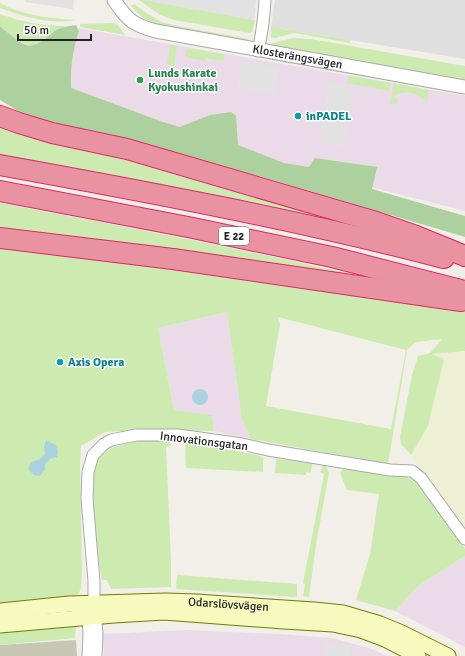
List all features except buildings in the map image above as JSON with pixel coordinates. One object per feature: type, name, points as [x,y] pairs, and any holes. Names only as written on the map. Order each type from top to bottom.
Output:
[{"type":"highway","points":[[0,116],[52,132],[127,149],[373,221],[416,236],[465,256]]},
{"type":"highway","name":"E 22","points":[[0,165],[328,230],[465,264]]},
{"type":"highway","name":"E 22","points":[[0,191],[188,227],[332,257],[465,291]]},
{"type":"highway","points":[[0,238],[173,259],[465,301]]},
{"type":"main road","name":"Odarslövsvägen","points":[[0,625],[93,612],[196,602],[300,608],[343,613],[380,624],[402,633],[448,656]]},
{"type":"main road","name":"Odarslövsvägen","points":[[0,611],[69,604],[93,612],[164,612],[333,624],[376,635],[418,656]]},
{"type":"street","name":"Klosterängsvägen","points":[[114,0],[121,11],[132,22],[139,26],[156,31],[465,87]]},
{"type":"street","points":[[258,50],[263,24],[265,0]]},
{"type":"street","name":"Innovationsgatan","points":[[93,612],[94,581],[87,499],[88,472],[93,455],[104,444],[111,440],[136,435],[177,435],[242,444],[268,450],[383,469],[412,472],[421,478],[465,539]]},
{"type":"street","points":[[88,656],[89,634],[93,612]]},
{"type":"street","points":[[93,612],[96,656]]},
{"type":"shaded area","points":[[25,0],[74,0],[73,9],[25,2]]},
{"type":"shaded area","points":[[148,0],[256,0],[255,16],[253,20]]},
{"type":"shaded area","points":[[275,0],[465,0],[465,59],[271,27]]},
{"type":"shaded area","points":[[79,28],[465,96],[465,211],[245,155],[63,87]]},
{"type":"shaded area","points":[[241,62],[280,68],[274,94],[237,88]]},
{"type":"shaded area","points":[[329,82],[346,85],[346,88],[353,89],[343,146],[319,142]]},
{"type":"shaded area","points":[[227,312],[242,420],[251,439],[214,431],[212,415],[174,410],[158,328]]},
{"type":"shaded area","points":[[465,351],[465,529],[411,455],[428,426],[443,359],[430,353]]},
{"type":"shaded area","points":[[465,556],[465,647],[395,611],[418,586]]},
{"type":"shaded area","points":[[186,630],[332,638],[372,649],[387,656],[104,656],[103,634]]},
{"type":"shaded area","points":[[76,640],[77,656],[0,656],[0,645]]},
{"type":"shaded area","points":[[324,642],[349,645],[350,656],[324,656]]},
{"type":"green space","points":[[139,0],[255,20],[252,32],[249,33],[174,20],[160,15]]},
{"type":"green space","points":[[0,3],[27,14],[76,20],[57,22],[38,19],[0,8]]},
{"type":"green space","points":[[134,4],[161,22],[249,39],[245,42],[166,28],[143,18],[131,6]]},
{"type":"green space","points":[[0,14],[33,23],[66,26],[56,31],[43,41],[31,45],[15,38],[0,26]]},
{"type":"green space","points":[[113,23],[118,25],[125,35],[80,27],[80,24]]},
{"type":"green space","points":[[76,25],[79,31],[72,59],[71,88],[180,127],[210,115],[231,112],[236,116],[238,145],[284,163],[309,167],[315,158],[377,167],[372,189],[465,216],[465,237],[259,176],[108,137],[101,132],[84,132],[20,112],[0,100],[0,26],[25,45],[35,45],[55,31]]},
{"type":"green space","points":[[271,27],[350,40],[350,43],[294,33],[275,38],[271,37]]},
{"type":"green space","points":[[293,38],[311,39],[465,66],[465,80],[272,46],[269,44]]},
{"type":"green space","points":[[170,45],[177,46],[174,67],[167,64]]},
{"type":"green space","points":[[187,48],[225,55],[223,61],[205,58],[205,61],[185,57]]},
{"type":"green space","points":[[348,76],[390,83],[389,91],[347,83]]},
{"type":"green space","points":[[394,83],[429,90],[427,102],[415,94],[407,92],[394,96],[398,101],[397,104],[390,104]]},
{"type":"green space","points":[[0,124],[153,164],[401,236],[159,185],[0,155]]},
{"type":"green space","points":[[0,203],[208,243],[416,289],[0,229]]},
{"type":"green space","points":[[0,243],[373,294],[465,311],[465,351],[431,354],[444,359],[428,426],[411,455],[401,444],[400,437],[412,375],[418,356],[430,353],[442,339],[416,342],[407,350],[388,464],[251,439],[242,420],[227,312],[158,328],[174,410],[212,415],[214,431],[169,430],[105,432],[81,446],[82,568],[81,588],[79,593],[73,598],[0,607]],"holes":[[[278,317],[406,350],[391,429],[266,406],[280,324]]]},
{"type":"green space","points":[[151,439],[170,439],[171,446],[166,447],[171,587],[111,589],[107,580],[102,580],[94,514],[93,480],[95,467],[98,459],[109,450],[123,444]]},
{"type":"green space","points":[[185,440],[261,456],[263,458],[263,472],[186,468]]},
{"type":"green space","points":[[276,459],[310,463],[312,464],[311,473],[306,472],[306,475],[275,473]]},
{"type":"green space","points":[[323,465],[326,466],[329,473],[316,545],[309,597],[303,596],[305,584],[303,583],[324,474],[320,472]]},
{"type":"green space","points":[[344,468],[406,476],[418,484],[465,549],[465,556],[418,586],[395,611],[356,600],[370,554],[379,494],[347,490],[340,473]]},
{"type":"green space","points":[[177,575],[297,584],[297,597],[176,589]]},
{"type":"green space","points":[[54,626],[76,627],[75,638],[0,645],[0,632]]},
{"type":"water","points":[[200,389],[206,391],[208,397],[206,403],[200,405],[194,403],[192,397],[194,391]]},
{"type":"water","points":[[46,440],[56,445],[58,452],[57,457],[50,459],[45,464],[45,470],[40,476],[34,475],[28,469],[31,462],[40,459],[45,454],[44,447]]},
{"type":"place","name":"Lunds Karate Kyokushinkai","points":[[140,80]]},
{"type":"place","name":"inPADEL","points":[[298,116]]},
{"type":"place","name":"Axis Opera","points":[[60,362]]}]
